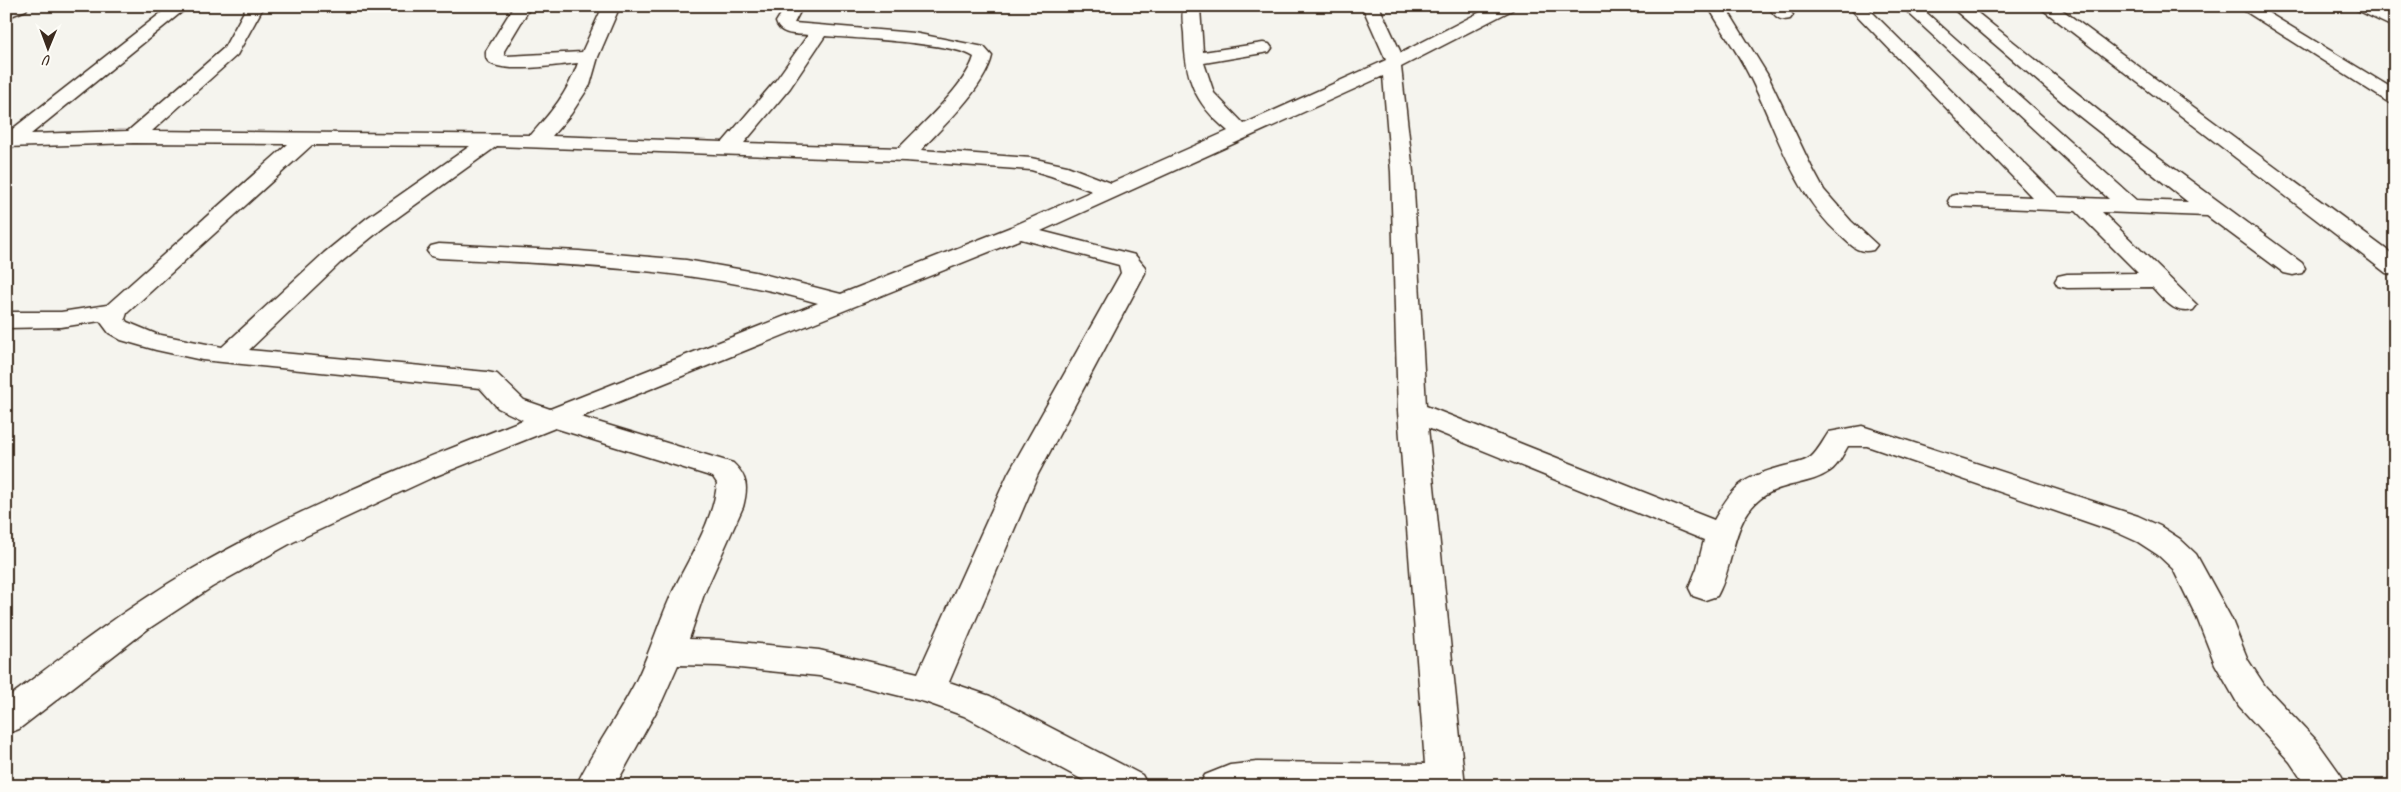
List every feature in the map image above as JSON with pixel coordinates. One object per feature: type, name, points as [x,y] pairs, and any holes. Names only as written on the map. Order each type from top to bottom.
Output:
[{"type":"street","points":[[6,13],[20,6]]},
{"type":"street","points":[[8,141],[181,6]]},
{"type":"street","points":[[133,137],[232,51],[256,6]]},
{"type":"street","points":[[522,6],[495,51],[495,58],[505,62],[516,62],[590,57]]},
{"type":"street","points":[[537,142],[564,110],[580,85],[612,6]]},
{"type":"street","points":[[795,6],[785,22],[786,26],[820,31],[914,38],[963,47],[978,51],[983,56],[983,62],[970,82],[905,155]]},
{"type":"street","points":[[1218,786],[1230,780],[1257,778],[1446,783],[1412,411],[1402,172],[1393,63],[1370,6]]},
{"type":"street","points":[[6,719],[136,620],[201,579],[282,534],[421,471],[556,419],[1019,232],[1242,133],[1393,63],[1506,6]]},
{"type":"street","points":[[1716,6],[1758,74],[1800,166],[1815,193],[1842,226],[1865,245]]},
{"type":"street","points":[[1856,6],[2051,203]]},
{"type":"street","points":[[1909,6],[2130,206]]},
{"type":"street","points":[[1958,6],[2026,64],[2210,209],[2293,268]]},
{"type":"street","points":[[2046,6],[2395,268]]},
{"type":"street","points":[[2245,6],[2395,98]]},
{"type":"street","points":[[2363,6],[2395,23]]},
{"type":"street","points":[[1191,8],[1199,81],[1204,93],[1227,121],[1242,133]]},
{"type":"street","points":[[729,148],[783,84],[820,31]]},
{"type":"street","points":[[1196,59],[1263,48]]},
{"type":"street","points":[[8,141],[133,137],[492,140],[905,155],[1031,164],[1059,171],[1111,191]]},
{"type":"street","points":[[306,139],[116,310],[112,320],[114,324],[132,335],[188,350],[228,356],[487,380],[497,388],[503,397],[533,414],[695,460],[723,470],[730,476],[732,484],[728,502],[716,534],[687,595],[667,652],[649,691],[595,786]]},
{"type":"street","points":[[228,356],[332,258],[376,223],[492,140]]},
{"type":"street","points":[[1959,201],[2210,209]]},
{"type":"street","points":[[2081,204],[2184,305]]},
{"type":"street","points":[[928,689],[1023,474],[1133,273],[1133,266],[1127,260],[1019,232]]},
{"type":"street","points":[[439,251],[664,265],[729,274],[793,287],[845,303]]},
{"type":"street","points":[[2067,281],[2158,280]]},
{"type":"street","points":[[6,320],[49,322],[93,316],[116,310]]},
{"type":"street","points":[[1412,411],[1721,535]]},
{"type":"street","points":[[1705,588],[1713,568],[1721,535],[1740,501],[1749,492],[1767,481],[1813,468],[1822,463],[1839,438],[1853,435],[1877,439],[2127,524],[2149,534],[2170,547],[2185,562],[2214,618],[2232,664],[2252,696],[2303,751],[2328,786]]},
{"type":"street","points":[[667,652],[719,653],[819,663],[928,689],[977,706],[1130,786]]}]
